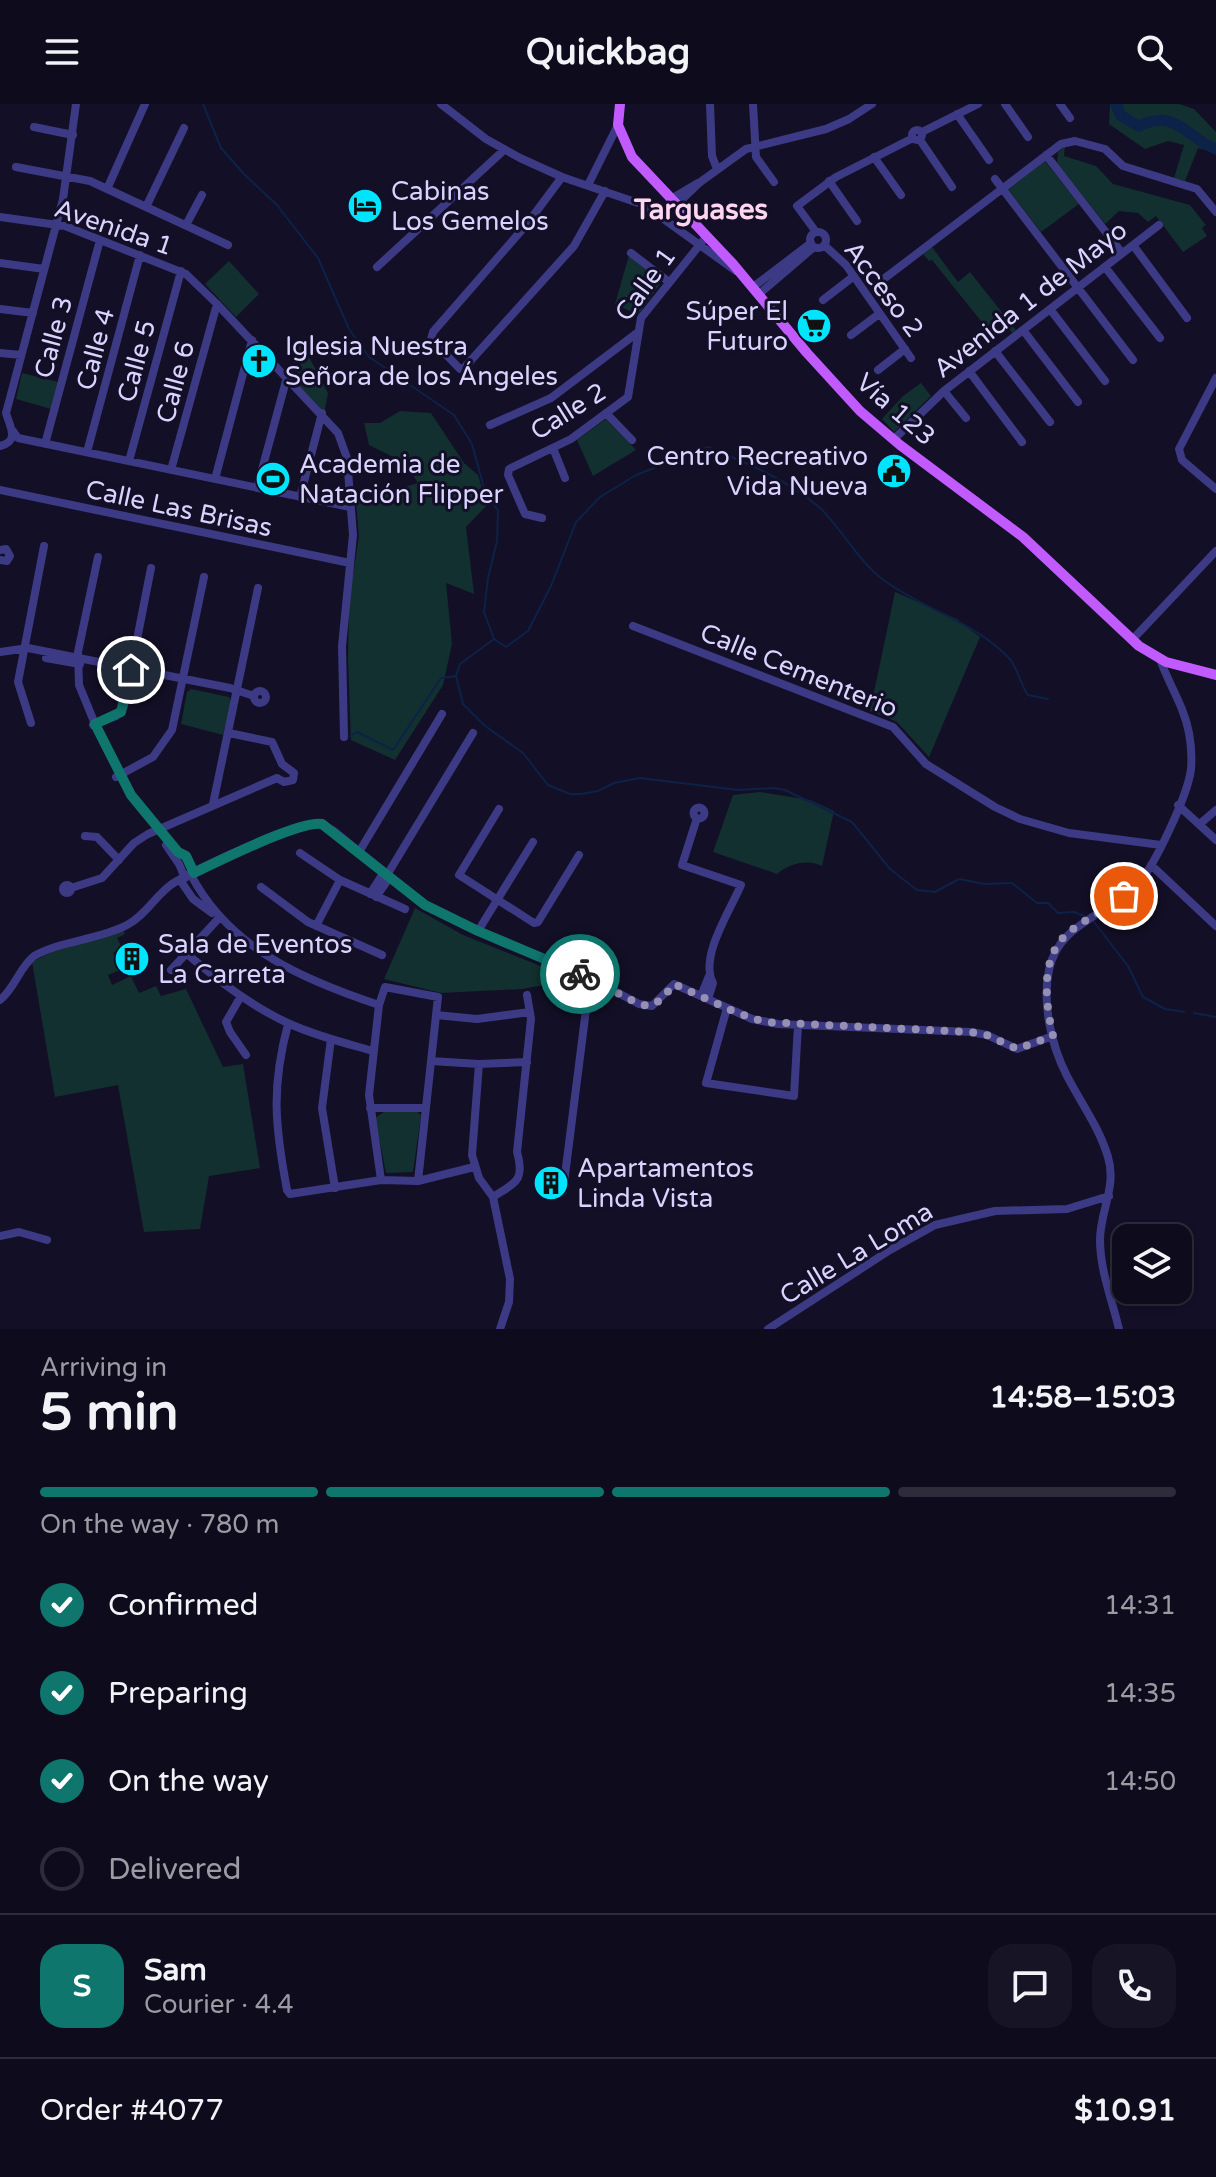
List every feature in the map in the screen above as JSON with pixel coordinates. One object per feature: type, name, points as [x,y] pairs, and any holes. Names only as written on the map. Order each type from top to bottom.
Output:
[{"type":"main road","points":[[618,125],[620,104]]},
{"type":"main road","name":"Vía 123","points":[[618,125],[632,157],[693,222],[702,242],[742,275],[842,393],[893,440],[1023,537],[1132,640],[1160,659],[1216,675]]},
{"type":"main road","points":[[684,233],[693,222]]},
{"type":"street","points":[[76,104],[63,199],[21,355],[5,398],[6,433],[45,444],[350,507],[353,535],[342,646],[344,737]]},
{"type":"street","points":[[107,189],[145,104]]},
{"type":"street","points":[[441,104],[504,150],[562,177],[644,205],[702,242]]},
{"type":"street","points":[[710,104],[712,156],[717,169]]},
{"type":"street","points":[[753,104],[754,145],[759,163],[774,182]]},
{"type":"street","points":[[674,202],[754,145],[826,129],[872,104]]},
{"type":"street","points":[[813,245],[811,238],[816,232],[797,206],[829,181],[978,104]]},
{"type":"street","points":[[1005,104],[1028,137]]},
{"type":"street","points":[[1060,104],[1070,118]]},
{"type":"street","points":[[957,114],[989,160]]},
{"type":"street","points":[[588,185],[618,125]]},
{"type":"street","points":[[34,127],[73,135]]},
{"type":"street","points":[[146,207],[184,128]]},
{"type":"street","points":[[918,137],[952,187]]},
{"type":"street","points":[[885,278],[1046,155],[1070,141],[1105,149],[1123,166],[1198,190],[1216,212]]},
{"type":"street","points":[[377,267],[504,150]]},
{"type":"street","points":[[1046,155],[1122,253]]},
{"type":"street","points":[[874,157],[901,195]]},
{"type":"street","points":[[16,167],[107,189],[228,245]]},
{"type":"street","points":[[562,177],[527,224],[433,332],[431,339],[434,345],[460,369],[574,246],[605,191]]},
{"type":"street","points":[[995,179],[1133,360]]},
{"type":"street","points":[[829,181],[857,221]]},
{"type":"street","points":[[186,225],[202,195]]},
{"type":"street","name":"Avenida 1","points":[[0,217],[56,224],[181,271],[252,340],[338,433],[345,449],[350,507]]},
{"type":"street","name":"Avenida 1 de Mayo","points":[[893,440],[944,391],[1159,225]]},
{"type":"street","name":"Acceso 2","points":[[816,232],[825,235],[824,245],[846,265],[911,358]]},
{"type":"street","name":"Calle 3","points":[[45,444],[100,240]]},
{"type":"street","name":"Calle 1","points":[[490,425],[551,398],[637,333],[641,318],[702,242]]},
{"type":"street","points":[[756,290],[771,285],[813,245],[824,245]]},
{"type":"street","points":[[1133,245],[1187,318]]},
{"type":"street","points":[[631,253],[669,282]]},
{"type":"street","name":"Calle 4","points":[[87,452],[140,255]]},
{"type":"street","points":[[756,290],[764,277],[793,262]]},
{"type":"street","points":[[0,263],[44,269]]},
{"type":"street","points":[[1105,267],[1160,338]]},
{"type":"street","name":"Calle 5","points":[[129,461],[181,271]]},
{"type":"street","points":[[823,300],[854,276]]},
{"type":"street","points":[[764,277],[771,285]]},
{"type":"street","name":"Calle 6","points":[[171,470],[217,304]]},
{"type":"street","points":[[0,309],[33,313]]},
{"type":"street","points":[[1050,309],[1105,381]]},
{"type":"street","points":[[851,335],[879,314]]},
{"type":"street","points":[[1023,330],[1078,402]]},
{"type":"street","name":"Calle 2","points":[[542,518],[525,514],[508,475],[509,469],[571,439],[630,393],[637,333]]},
{"type":"street","points":[[215,479],[252,340]]},
{"type":"street","points":[[878,370],[905,349]]},
{"type":"street","points":[[995,351],[1050,422]]},
{"type":"street","points":[[0,353],[21,355]]},
{"type":"street","points":[[969,371],[1022,442]]},
{"type":"street","points":[[257,488],[287,377]]},
{"type":"street","points":[[1215,384],[1179,449],[1179,455],[1216,489]]},
{"type":"street","points":[[944,391],[966,418]]},
{"type":"street","points":[[300,497],[322,413]]},
{"type":"street","points":[[606,413],[632,440]]},
{"type":"street","points":[[553,448],[565,478]]},
{"type":"street","name":"Calle Las Brisas","points":[[0,490],[350,563]]},
{"type":"street","points":[[31,723],[18,689],[44,546]]},
{"type":"street","points":[[0,550],[6,549],[10,556],[7,561],[0,560]]},
{"type":"street","points":[[1132,640],[1216,551]]},
{"type":"street","points":[[98,557],[77,659],[79,685],[93,725],[119,776],[125,795],[184,862],[193,899],[264,954],[335,990],[379,1005]]},
{"type":"street","points":[[93,725],[121,712],[151,568]]},
{"type":"street","points":[[119,776],[153,757],[166,742],[177,715],[204,577]]},
{"type":"street","points":[[213,804],[258,588]]},
{"type":"street","name":"Calle Cementerio","points":[[633,626],[893,727],[926,764],[1020,819],[1069,833],[1161,845]]},
{"type":"street","points":[[0,652],[28,648],[131,672],[230,688],[254,696]]},
{"type":"street","points":[[1119,1329],[1100,1248],[1111,1176],[1108,1155],[1093,1120],[1061,1065],[1046,992],[1057,945],[1072,930],[1132,890],[1151,865],[1189,780],[1191,747],[1183,710],[1160,659]]},
{"type":"street","points":[[359,852],[442,714]]},
{"type":"street","points":[[71,888],[102,878],[134,843],[157,829],[277,778],[288,782],[294,778],[294,773],[282,764],[272,742],[229,733]]},
{"type":"street","points":[[373,895],[473,733]]},
{"type":"street","points":[[1178,805],[1216,840]]},
{"type":"street","points":[[499,809],[459,875],[497,901],[536,923],[579,855]]},
{"type":"street","points":[[1201,823],[1216,810]]},
{"type":"street","points":[[697,818],[682,865],[741,885],[710,955],[705,998]]},
{"type":"street","points":[[0,1000],[34,956],[123,927],[141,915],[167,889],[187,877],[261,843],[315,823],[325,825],[425,905],[590,978],[644,1006],[657,1003],[674,984],[764,1022],[971,1032],[987,1035],[1017,1049],[1053,1036]]},
{"type":"street","points":[[85,836],[97,837],[119,860]]},
{"type":"street","points":[[478,931],[533,842]]},
{"type":"street","points":[[300,853],[340,880],[405,909]]},
{"type":"street","points":[[1151,865],[1216,926]]},
{"type":"street","points":[[316,926],[340,880]]},
{"type":"street","points":[[261,887],[316,926],[382,955]]},
{"type":"street","points":[[171,970],[218,916]]},
{"type":"street","points":[[186,953],[241,996],[288,1024],[373,1051]]},
{"type":"street","points":[[563,1191],[590,978]]},
{"type":"street","points":[[381,1180],[370,1108],[373,1051],[379,1005],[385,987],[438,997],[418,1181]]},
{"type":"street","points":[[493,1197],[511,1186],[520,1175],[517,1152],[527,1062],[530,1012],[527,995]]},
{"type":"street","points":[[241,996],[226,1022],[246,1055]]},
{"type":"street","points":[[727,1008],[706,1083],[794,1096],[798,1025]]},
{"type":"street","points":[[436,1015],[477,1019],[530,1012]]},
{"type":"street","points":[[288,1024],[281,1049],[275,1110],[290,1194],[381,1180],[418,1181],[474,1167]]},
{"type":"street","points":[[331,1039],[322,1108],[335,1188]]},
{"type":"street","points":[[431,1061],[479,1064],[527,1062]]},
{"type":"street","points":[[479,1064],[472,1133],[474,1167],[493,1197],[511,1291],[499,1328]]},
{"type":"street","points":[[370,1108],[426,1108]]},
{"type":"street","name":"Calle La Loma","points":[[768,1329],[935,1225],[995,1211],[1067,1209],[1109,1196]]},
{"type":"street","points":[[0,1236],[19,1232],[47,1240]]},
{"type":"green space","points":[[1110,104],[1179,104],[1194,109],[1216,132],[1216,153],[1198,148],[1185,181],[1174,178],[1184,145],[1168,141],[1145,149],[1109,124]]},
{"type":"green space","points":[[1065,146],[1064,156],[1096,166],[1113,184],[1190,205],[1206,225],[1202,228],[1207,236],[1183,252],[1156,216],[1148,222],[1138,213],[1119,211],[1105,224],[1057,163],[1058,152]]},
{"type":"green space","points":[[1045,161],[1079,204],[1041,232],[1008,189]]},
{"type":"green space","points":[[932,247],[958,282],[970,272],[1016,330],[1012,333],[1003,321],[989,331],[932,260],[929,261],[923,254]]},
{"type":"green space","points":[[629,255],[662,281],[638,315],[615,304]]},
{"type":"green space","points":[[229,261],[259,294],[236,317],[205,284]]},
{"type":"green space","points":[[301,342],[328,393],[324,415],[288,376]]},
{"type":"green space","points":[[22,373],[58,382],[51,409],[16,399]]},
{"type":"green space","points":[[921,383],[931,396],[894,432],[882,419],[903,396]]},
{"type":"green space","points":[[400,411],[431,413],[464,463],[478,475],[487,505],[466,527],[474,594],[446,583],[452,644],[443,685],[395,760],[351,740],[348,659],[349,602],[359,536],[356,501],[418,483],[405,463],[369,445],[364,423],[380,423]]},
{"type":"green space","points":[[606,419],[636,450],[593,476],[577,440]]},
{"type":"green space","points":[[895,592],[957,619],[980,637],[929,757],[897,722],[870,711]]},
{"type":"green space","points":[[191,689],[229,697],[231,701],[223,735],[181,724],[187,692]]},
{"type":"green space","points":[[760,792],[810,800],[834,811],[822,866],[799,863],[777,874],[713,852],[733,795]]},
{"type":"green space","points":[[415,908],[463,935],[563,975],[562,982],[522,989],[441,993],[384,979]]},
{"type":"green space","points":[[123,930],[125,934],[117,938],[122,948],[113,953],[116,958],[124,954],[130,971],[122,974],[120,970],[108,975],[112,985],[131,976],[139,993],[156,986],[161,996],[186,989],[223,1067],[243,1064],[260,1168],[209,1176],[200,1229],[144,1232],[118,1085],[55,1097],[32,962],[54,951]]},
{"type":"green space","points":[[416,1111],[421,1115],[413,1172],[386,1173],[375,1118],[384,1112]]},
{"type":"waterway","points":[[203,104],[221,148],[277,205],[318,258],[349,329],[369,357],[454,415],[472,444],[484,488],[498,511],[497,541],[484,612],[494,639],[506,647],[528,631],[551,586],[576,522],[600,497],[636,475],[708,447],[767,473],[808,498],[876,574],[900,591],[981,635],[1009,658],[1028,695],[1048,699]]},
{"type":"waterway","points":[[1116,104],[1121,116],[1139,126],[1152,121],[1172,122],[1216,149]]},
{"type":"waterway","points":[[494,639],[460,664],[456,676],[463,704],[485,726],[523,753],[548,785],[570,794],[581,794],[640,778],[738,790],[785,790],[852,822],[890,869],[917,890],[935,892],[959,879],[985,884],[1012,883],[1037,903],[1048,903],[1058,913],[1074,912],[1084,916]]},
{"type":"waterway","points":[[350,736],[357,732],[393,750],[441,678],[456,676]]},
{"type":"waterway","points":[[1094,922],[1128,966],[1143,997],[1165,1009],[1184,1012]]},
{"type":"waterway","points":[[1194,1013],[1216,1017]]},
{"type":"way so far","points":[[580,974],[644,1006],[657,1003],[674,984],[764,1022],[971,1032],[1021,1049],[1053,1036],[1046,992],[1057,945],[1072,930],[1124,896]]},
{"type":"place","name":"Cabinas Los Gemelos","points":[[365,206]]},
{"type":"place","name":"Súper El Futuro","points":[[814,326]]},
{"type":"place","name":"Iglesia Nuestra Señora de los Ángeles","points":[[259,361]]},
{"type":"place","name":"Centro Recreativo Vida Nueva","points":[[894,471]]},
{"type":"place","name":"Academia de Natación Flipper","points":[[273,479]]},
{"type":"place","name":"Sala de Eventos La Carreta","points":[[132,959]]},
{"type":"place","name":"Apartamentos Linda Vista","points":[[551,1183]]},
{"type":"district","name":"Targuases","points":[[701,209]]},
{"type":"route","points":[[131,670],[121,712],[95,724],[131,795],[178,852],[186,856],[194,873],[261,843],[315,823],[322,824],[425,905],[580,974]]}]
